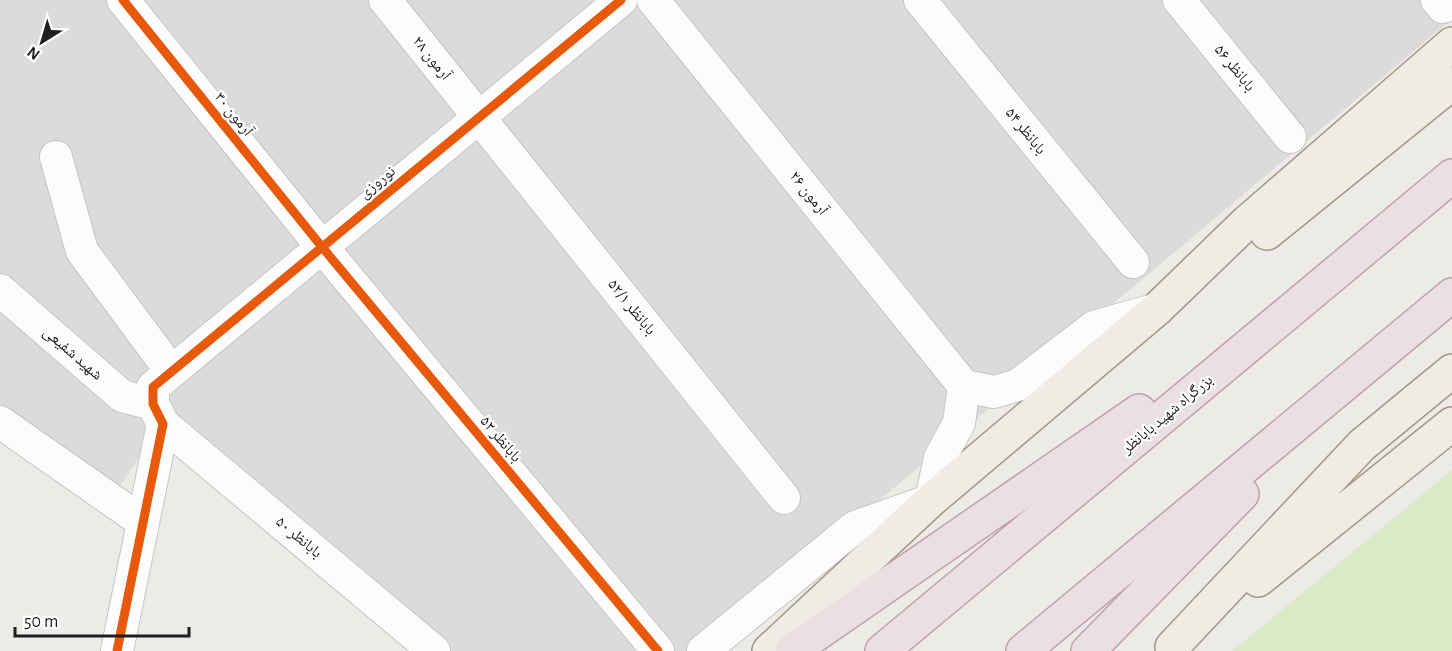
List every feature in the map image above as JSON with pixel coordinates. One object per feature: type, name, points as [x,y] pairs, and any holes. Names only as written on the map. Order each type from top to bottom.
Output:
[{"type":"highway","name":"بزرگراه شهید بابانظر","points":[[882,651],[1452,177]]},
{"type":"highway","points":[[792,651],[1309,295]]},
{"type":"highway","points":[[1023,651],[1452,295]]},
{"type":"highway","points":[[1088,651],[1366,366]]},
{"type":"main road","points":[[769,651],[931,500],[1157,309],[1247,222],[1452,44]]},
{"type":"main road","points":[[1157,309],[1223,269],[1452,83]]},
{"type":"main road","points":[[1172,650],[1362,445],[1452,371]]},
{"type":"main road","points":[[1172,650],[1452,424]]},
{"type":"street","name":"آرمون ۳۰","points":[[123,0],[322,247]]},
{"type":"street","name":"آرمون ۲۸","points":[[385,0],[479,117]]},
{"type":"street","name":"نوروزی","points":[[160,396],[322,247],[621,0]]},
{"type":"street","name":"آرمون ۲۶","points":[[653,0],[964,386]]},
{"type":"street","name":"بابانظر ۵۴","points":[[920,0],[1133,262]]},
{"type":"street","name":"بابانظر ۵۶","points":[[1179,0],[1290,137]]},
{"type":"street","name":"بابانظر ۵۲/۱","points":[[479,117],[784,498]]},
{"type":"street","points":[[56,157],[82,251],[160,396],[143,522],[117,651]]},
{"type":"street","name":"بابانظر ۵۲","points":[[322,247],[658,651]]},
{"type":"street","name":"شهید شفیعی","points":[[0,290],[122,396],[160,396]]},
{"type":"street","points":[[703,651],[855,527],[931,500],[940,458],[959,423],[964,386],[994,392],[1018,385],[1094,327],[1157,309]]},
{"type":"street","name":"بابانظر ۵۰","points":[[160,396],[434,651]]},
{"type":"street","points":[[0,422],[143,522]]},
{"type":"shaded area","points":[[0,0],[1452,0],[1452,19],[700,651],[442,651],[166,417],[120,486],[0,436]]},
{"type":"green space","points":[[1452,470],[1452,651],[1232,651]]},
{"type":"cycle path","points":[[123,0],[322,247],[658,651]]},
{"type":"cycle path","points":[[117,651],[163,424],[153,404],[153,387],[621,0]]}]
